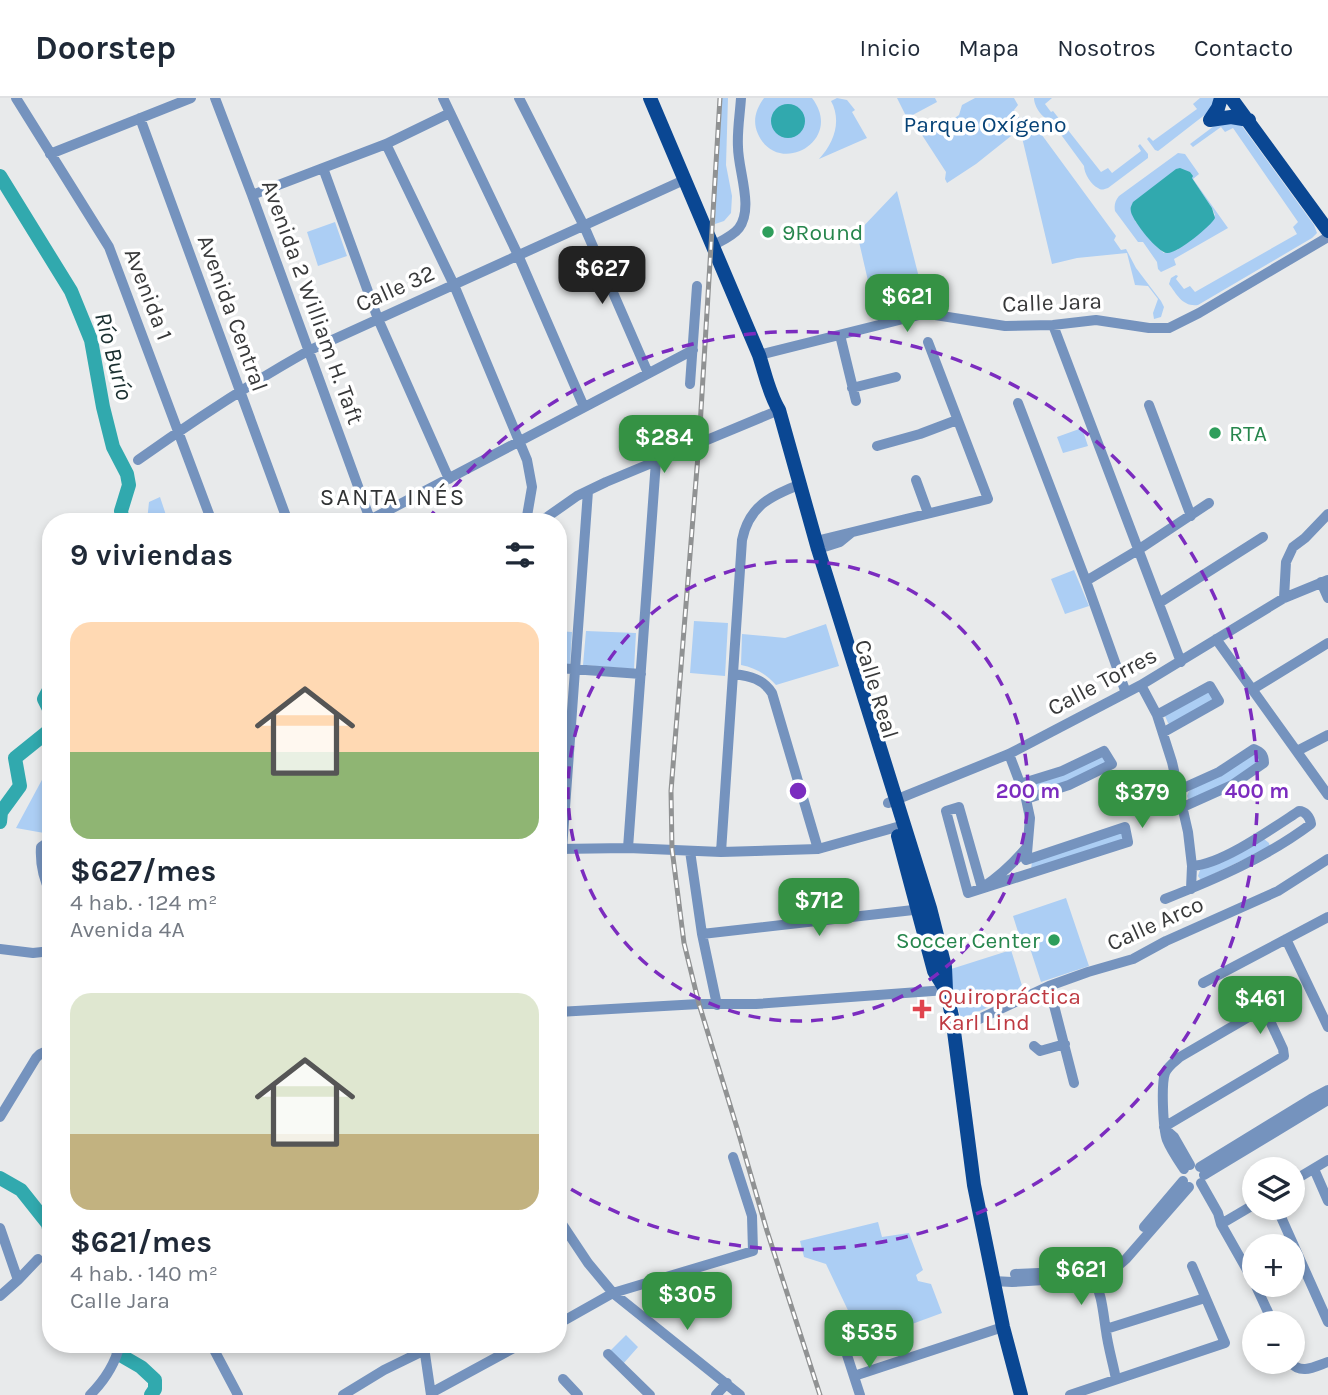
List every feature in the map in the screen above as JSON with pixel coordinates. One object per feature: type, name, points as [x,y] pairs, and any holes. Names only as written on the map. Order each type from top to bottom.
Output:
[{"type":"main road","name":"Calle Real","points":[[650,98],[759,355],[925,909],[934,971],[946,990],[974,1185],[1020,1395]]},
{"type":"main road","points":[[1221,98],[1210,120],[1231,117],[1249,120]]},
{"type":"main road","points":[[1231,98],[1328,231]]},
{"type":"main road","name":"Calle Real","points":[[797,486],[817,545],[892,801]]},
{"type":"street","name":"Avenida 1","points":[[16,98],[109,247],[209,513]]},
{"type":"street","points":[[50,154],[191,98]]},
{"type":"street","name":"Avenida 2 William H. Taft","points":[[215,98],[366,513]]},
{"type":"street","points":[[443,98],[518,255],[584,407]]},
{"type":"street","points":[[519,98],[584,226],[648,373]]},
{"type":"street","points":[[712,246],[737,230],[744,216],[745,193],[738,150],[741,98]]},
{"type":"street","points":[[252,195],[386,144],[450,113]]},
{"type":"street","name":"Avenida Central","points":[[140,118],[285,513]]},
{"type":"street","points":[[386,144],[454,285],[527,460],[531,477],[528,513]]},
{"type":"street","points":[[323,169],[378,319],[449,479]]},
{"type":"street","name":"Calle 32","points":[[138,460],[240,391],[308,351],[684,180]]},
{"type":"street","name":"Calle Jara","points":[[759,355],[929,314],[991,325],[1096,320],[1149,328],[1172,327],[1328,237]]},
{"type":"street","points":[[690,384],[697,286]]},
{"type":"street","points":[[1053,324],[1181,662]]},
{"type":"street","points":[[839,335],[856,401]]},
{"type":"street","points":[[817,545],[840,542],[853,531],[988,499],[928,342]]},
{"type":"street","points":[[384,513],[693,350]]},
{"type":"street","points":[[852,388],[896,377]]},
{"type":"street","points":[[1018,403],[1126,693]]},
{"type":"street","points":[[1149,405],[1191,516]]},
{"type":"street","points":[[554,513],[588,491],[774,407]]},
{"type":"street","points":[[877,446],[957,420]]},
{"type":"street","points":[[628,848],[656,461]]},
{"type":"street","points":[[916,480],[928,513]]},
{"type":"street","points":[[721,852],[744,530],[757,508],[779,493],[797,486]]},
{"type":"street","points":[[567,759],[588,491]]},
{"type":"street","points":[[1086,581],[1209,503]]},
{"type":"street","points":[[1284,598],[1286,562],[1293,547],[1328,514]]},
{"type":"street","points":[[1159,603],[1263,537]]},
{"type":"street","points":[[1325,581],[1328,598]]},
{"type":"street","name":"Calle Torres","points":[[892,801],[1009,754],[1141,685],[1284,598],[1325,581]]},
{"type":"street","points":[[1216,639],[1328,795]]},
{"type":"street","points":[[1253,689],[1328,643]]},
{"type":"street","points":[[567,669],[641,674]]},
{"type":"street","points":[[734,674],[758,679],[772,693],[818,849]]},
{"type":"street","points":[[1141,685],[1164,732],[1179,790],[1188,832],[1192,866],[1191,889]]},
{"type":"street","points":[[1157,715],[1210,686],[1219,701],[1164,732]]},
{"type":"street","points":[[1297,751],[1328,735]]},
{"type":"street","points":[[1179,790],[1219,772],[1254,749],[1264,757],[1264,763],[1232,785],[1183,807]]},
{"type":"street","points":[[1020,784],[1062,771],[1104,751],[1111,764],[1069,785],[1026,799]]},
{"type":"street","points":[[1009,754],[1026,799],[1030,818],[1028,873]]},
{"type":"street","points":[[982,888],[959,807],[946,811],[968,893],[1128,842],[1125,827],[1027,860]]},
{"type":"street","points":[[1165,899],[1274,849],[1311,824],[1310,820],[1306,814],[1299,811],[1266,834],[1208,864],[1192,866]]},
{"type":"street","points":[[567,849],[628,848],[721,852],[818,849],[900,826]]},
{"type":"street","points":[[1266,834],[1274,849]]},
{"type":"street","points":[[982,888],[999,878],[1027,847]]},
{"type":"street","points":[[690,851],[702,934],[717,1005]]},
{"type":"street","name":"Calle Arco","points":[[954,1031],[1049,986],[1133,959],[1278,891],[1328,859]]},
{"type":"street","points":[[702,934],[925,909]]},
{"type":"street","points":[[1203,983],[1328,917]]},
{"type":"street","points":[[1286,939],[1328,1026]]},
{"type":"street","points":[[0,949],[42,952]]},
{"type":"street","points":[[1049,986],[1074,1083]]},
{"type":"street","points":[[567,1011],[699,1004],[756,1004],[946,990]]},
{"type":"street","points":[[1164,1128],[1284,1056],[1265,1008],[1180,1058],[1165,1072],[1164,1128],[1174,1137],[1193,1177],[1218,1213],[1221,1224],[1242,1261]]},
{"type":"street","points":[[1034,1046],[1040,1051],[1065,1044]]},
{"type":"street","points":[[0,1117],[36,1058],[42,1053]]},
{"type":"street","points":[[993,1281],[1011,1275],[1092,1274],[1112,1271],[1120,1265],[1140,1237],[1193,1177],[1328,1090]]},
{"type":"street","points":[[1267,1131],[1328,1100]]},
{"type":"street","points":[[567,1319],[613,1293],[753,1251],[752,1216],[733,1157]]},
{"type":"street","points":[[1305,1174],[1328,1160]]},
{"type":"street","points":[[1314,1169],[1328,1201]]},
{"type":"street","points":[[1221,1224],[1242,1212]]},
{"type":"street","points":[[1282,1220],[1328,1322]]},
{"type":"street","points":[[0,1228],[18,1280]]},
{"type":"street","points":[[567,1232],[613,1293],[740,1395]]},
{"type":"street","points":[[0,1296],[38,1259]]},
{"type":"street","points":[[1070,1395],[1225,1343],[1192,1266]]},
{"type":"street","points":[[1092,1274],[1105,1318],[1116,1379]]},
{"type":"street","points":[[1105,1329],[1205,1298]]},
{"type":"street","points":[[854,1376],[1003,1327]]},
{"type":"street","points":[[90,1395],[108,1375],[118,1353]]},
{"type":"street","points":[[216,1353],[238,1395]]},
{"type":"street","points":[[343,1395],[414,1353]]},
{"type":"street","points":[[425,1353],[431,1394],[505,1353]]},
{"type":"street","points":[[608,1354],[650,1395]]},
{"type":"street","points":[[847,1355],[860,1395]]},
{"type":"street","points":[[1305,1370],[1328,1362]]},
{"type":"street","points":[[563,1379],[578,1395]]},
{"type":"street","points":[[716,1395],[727,1383]]},
{"type":"green space","points":[[720,98],[728,98],[726,165],[732,196],[731,213],[724,221],[715,224],[716,171]]},
{"type":"green space","points":[[764,98],[812,98],[820,114],[820,128],[815,140],[805,149],[793,153],[780,153],[767,147],[755,124],[757,111]]},
{"type":"green space","points":[[837,98],[847,100],[855,110],[852,112],[867,138],[819,159],[835,132],[836,116],[831,101]]},
{"type":"green space","points":[[897,98],[935,98],[937,102],[907,118]]},
{"type":"green space","name":"Parque Oxígeno","points":[[975,98],[1014,98],[1018,105],[1014,110],[1020,119],[1028,116],[1116,236],[1114,240],[1121,250],[1126,249],[1136,268],[1161,301],[1164,307],[1161,317],[1154,319],[1153,313],[1158,299],[1148,286],[1135,285],[1127,253],[1077,258],[1052,264],[1020,129],[947,183],[946,172],[920,128],[923,125],[939,129],[959,115],[962,105]]},
{"type":"green space","points":[[1034,98],[1052,98],[1045,104],[1101,172],[1108,168],[1112,173],[1141,151],[1138,146],[1140,144],[1148,158],[1108,188],[1099,189],[1090,182],[1084,166],[1051,121],[1040,112]]},
{"type":"green space","points":[[1200,98],[1218,98],[1211,110],[1158,151],[1155,150],[1147,139],[1149,137],[1153,141],[1197,109],[1193,104]]},
{"type":"green space","points":[[1222,120],[1239,122],[1314,225],[1317,233],[1198,305],[1193,305],[1178,296],[1169,284],[1171,278],[1178,276],[1176,279],[1184,289],[1190,286],[1195,292],[1297,234],[1293,227],[1298,222],[1233,128],[1225,132],[1221,127],[1193,147],[1190,144]]},
{"type":"green space","points":[[1178,153],[1185,154],[1199,174],[1193,179],[1228,228],[1174,259],[1176,265],[1161,272],[1143,242],[1138,242],[1115,211],[1119,196]],"holes":[[[1191,177],[1215,215],[1177,250],[1164,253],[1135,221]]]},
{"type":"green space","points":[[897,191],[927,309],[877,320],[857,233]]},
{"type":"green space","points":[[335,222],[347,256],[318,266],[307,232]]},
{"type":"green space","points":[[1082,428],[1088,446],[1063,453],[1057,437]]},
{"type":"green space","points":[[160,497],[165,513],[148,513],[149,502]]},
{"type":"green space","points":[[1074,570],[1089,606],[1065,614],[1051,579]]},
{"type":"green space","points":[[694,621],[728,623],[725,676],[690,673]]},
{"type":"green space","points":[[826,624],[839,666],[776,685],[760,672],[741,665],[742,634],[785,638]]},
{"type":"green space","points":[[586,631],[636,633],[634,669],[583,665]]},
{"type":"green space","points":[[567,632],[572,632],[570,666],[567,666]]},
{"type":"green space","points":[[1208,690],[1215,699],[1170,725],[1168,723],[1165,716]]},
{"type":"green space","points":[[1254,753],[1262,760],[1231,784],[1189,801],[1189,791]]},
{"type":"green space","points":[[1103,756],[1107,764],[1070,781],[1033,793],[1031,785]]},
{"type":"green space","points":[[42,780],[42,833],[16,828]]},
{"type":"green space","points":[[1122,831],[1124,839],[1031,870],[1032,861]]},
{"type":"green space","points":[[1264,839],[1270,847],[1201,880],[1198,876],[1200,870]]},
{"type":"green space","name":"Soccer Center","points":[[1066,898],[1089,966],[1041,982],[1027,939],[1021,941],[1013,916]]},
{"type":"green space","points":[[1011,950],[1024,992],[961,1019],[948,970]]},
{"type":"green space","points":[[878,1222],[882,1237],[909,1233],[923,1270],[916,1275],[918,1281],[931,1284],[942,1313],[863,1342],[826,1264],[804,1257],[800,1241]]},
{"type":"green space","points":[[626,1335],[638,1347],[623,1364],[610,1351]]},
{"type":"shaded area","points":[[788,104],[800,109],[805,121],[800,133],[788,138],[776,133],[771,121],[776,109]]},
{"type":"shaded area","points":[[1180,168],[1193,176],[1215,218],[1193,239],[1167,253],[1146,236],[1131,208],[1133,202]]},
{"type":"waterway","name":"Río Burío","points":[[0,176],[71,291],[91,340],[113,447],[127,474],[129,485],[121,513]]},
{"type":"waterway","name":"Río Burío","points":[[0,822],[1,812],[20,786],[15,758],[42,736]]},
{"type":"waterway","name":"Río Burío","points":[[0,1178],[21,1190],[42,1216]]},
{"type":"waterway","name":"Río Burío","points":[[120,1353],[155,1380],[155,1389],[151,1395]]},
{"type":"railway","points":[[720,98],[699,443],[671,791],[672,849],[684,943],[699,1004],[767,1231],[820,1395]]},
{"type":"place","name":"9Round","points":[[768,232]]},
{"type":"place","name":"RTA","points":[[1215,433]]},
{"type":"place","name":"Soccer Center","points":[[1054,940]]},
{"type":"place","name":"Quiropráctica Karl Lind","points":[[922,1009]]},
{"type":"district","name":"SANTA INÉS","points":[[393,497]]}]
